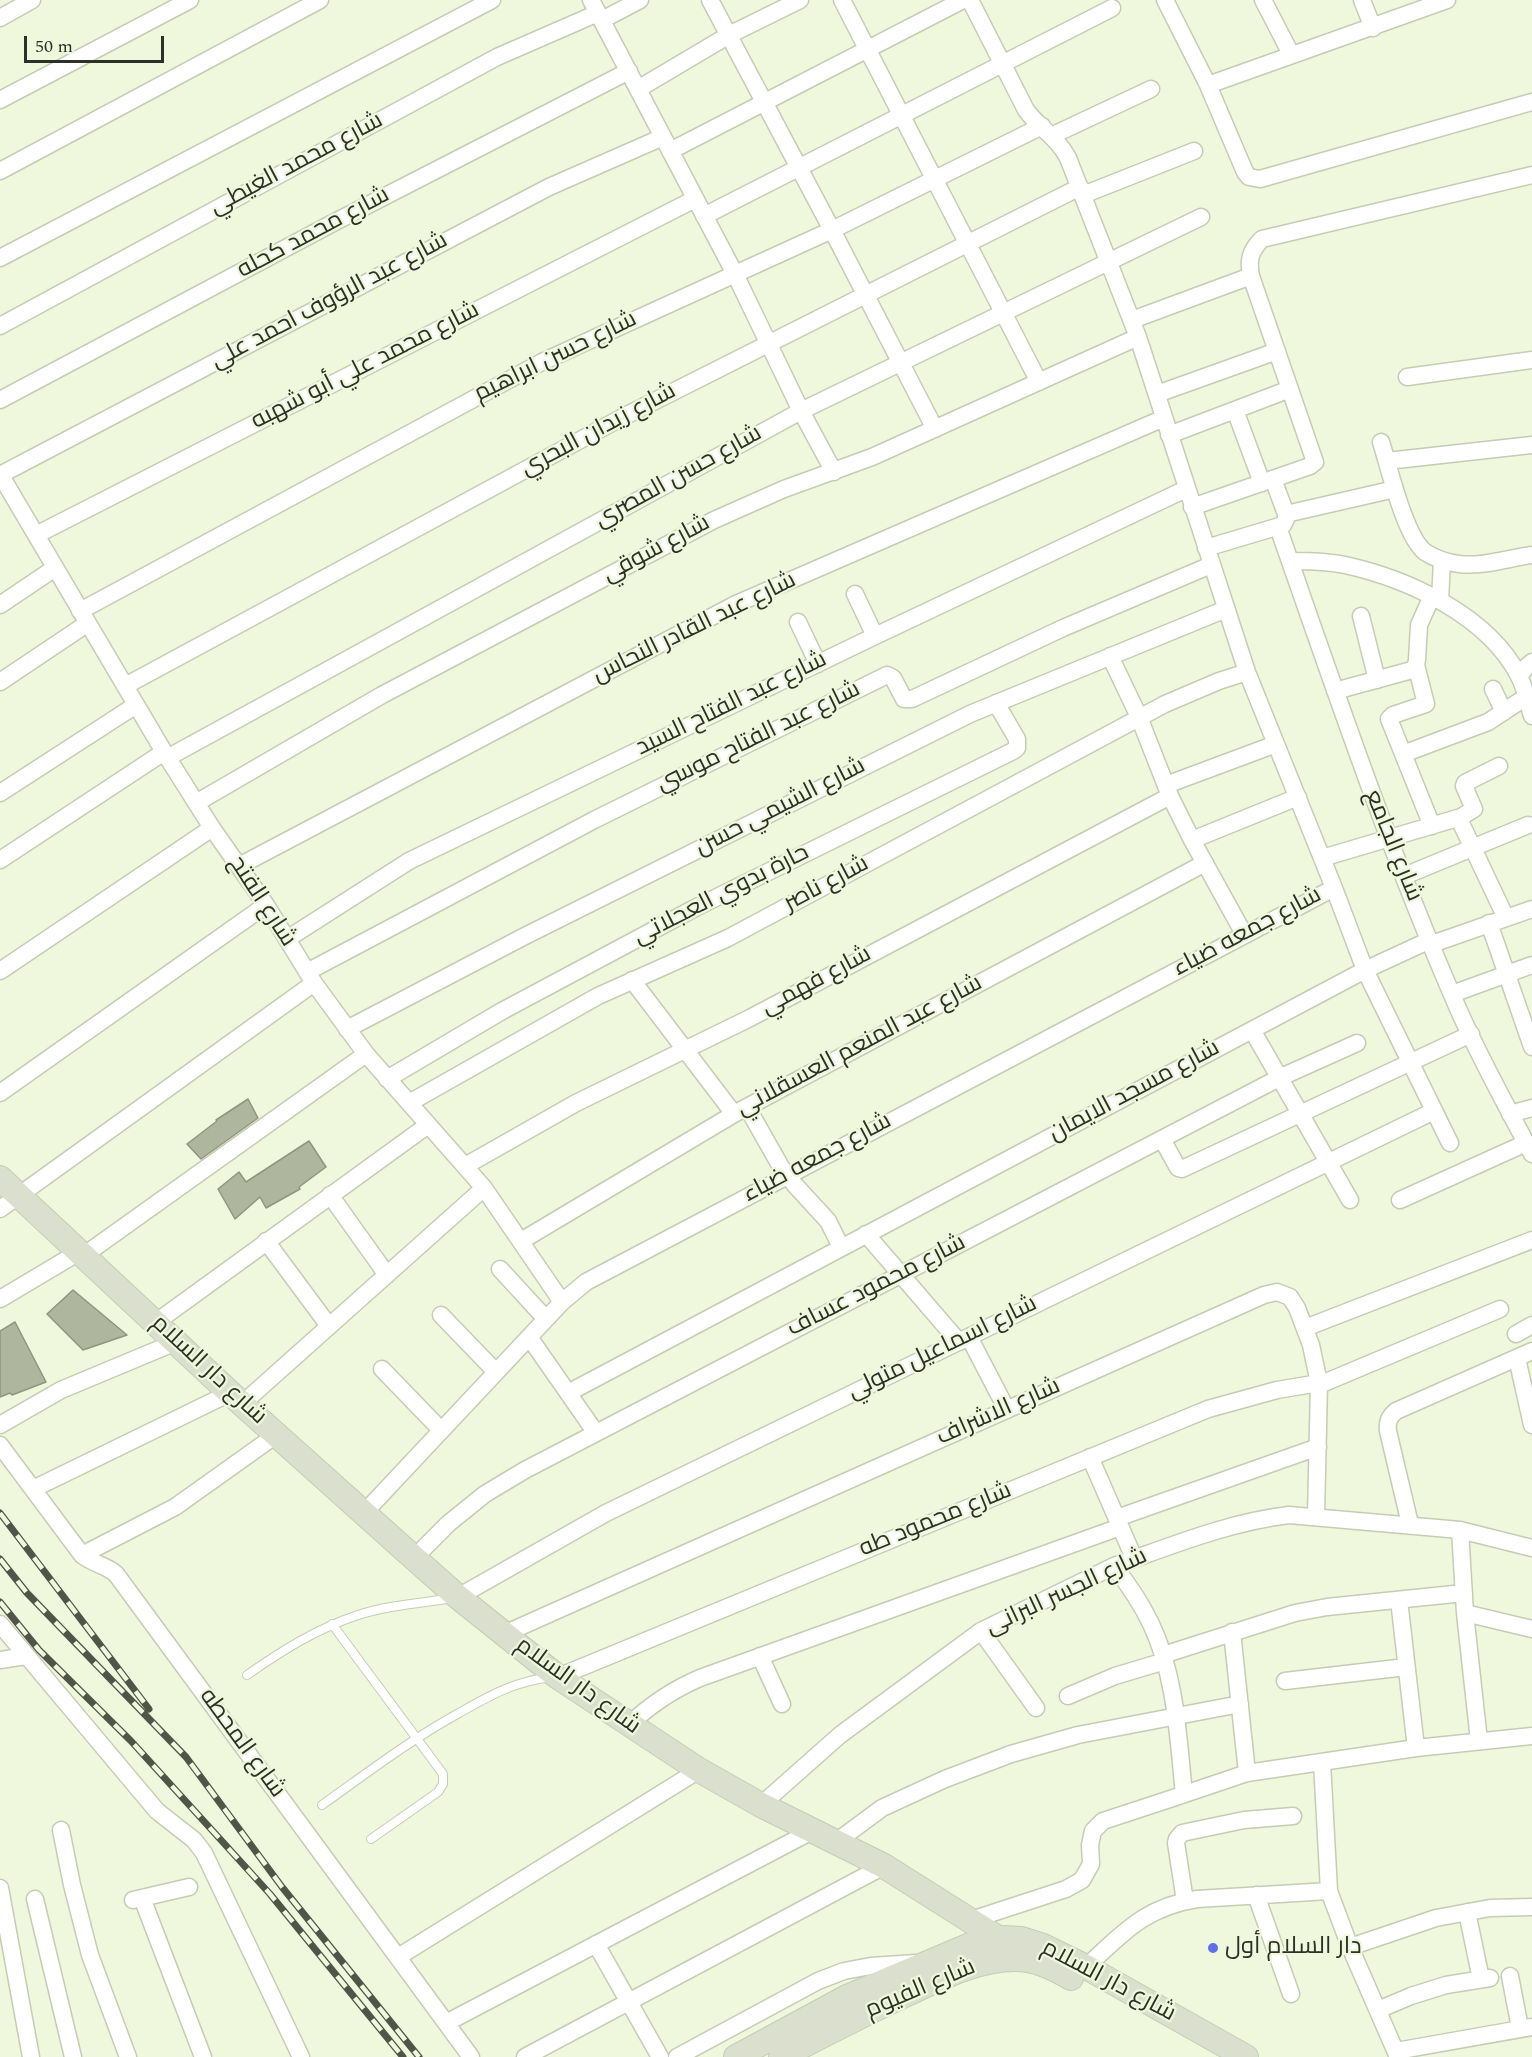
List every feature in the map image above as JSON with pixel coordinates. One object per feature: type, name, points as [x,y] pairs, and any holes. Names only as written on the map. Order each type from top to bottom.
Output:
[{"type":"main road","name":"شارع دار السلام","points":[[0,1178],[9,1203],[81,1254],[276,1435],[414,1558],[458,1597],[558,1677],[699,1770],[761,1805],[884,1866],[998,1938],[1032,1942],[1086,1967],[1246,2057]]},
{"type":"main road","name":"شارع الفيوم","points":[[852,2008],[928,1963],[975,1943],[998,1938]]},
{"type":"main road","name":"شارع دار السلام","points":[[1021,1959],[1052,1967],[1213,2057]]},
{"type":"main road","name":"شارع الفيوم","points":[[852,2008],[973,1966],[993,1961],[1021,1959]]},
{"type":"main road","points":[[736,2057],[852,2008]]},
{"type":"main road","points":[[781,2057],[852,2008]]},
{"type":"street","points":[[0,18],[32,0]]},
{"type":"street","points":[[0,100],[190,0]]},
{"type":"street","points":[[0,171],[320,0]]},
{"type":"street","points":[[0,258],[492,0]]},
{"type":"street","name":"شارع محمد الغيطي","points":[[0,326],[498,57],[597,11],[640,0]]},
{"type":"street","points":[[710,0],[935,429]]},
{"type":"street","points":[[638,89],[729,35],[800,0]]},
{"type":"street","points":[[842,0],[1039,382]]},
{"type":"street","name":"شارع عبد الرؤوف احمد علي","points":[[1,479],[549,187],[667,144],[765,102],[963,0]]},
{"type":"street","points":[[970,0],[1026,110],[1062,146],[1082,191],[1138,337],[1247,672],[1365,970],[1450,1143]]},
{"type":"street","points":[[1164,0],[1208,85],[1249,177],[1260,179],[1532,102]]},
{"type":"street","points":[[1263,0],[1291,54]]},
{"type":"street","points":[[1362,0],[1373,28]]},
{"type":"street","points":[[1208,85],[1447,0]]},
{"type":"street","points":[[704,216],[1112,8]]},
{"type":"street","points":[[597,11],[735,274],[801,411],[834,472]]},
{"type":"street","name":"شارع محمد كحله","points":[[0,400],[331,224],[629,71]]},
{"type":"street","name":"شارع حسن ابراهيم","points":[[0,682],[84,617],[542,362],[832,230],[935,180],[1151,89]]},
{"type":"street","name":"شارع زيدان البحري","points":[[125,686],[621,418],[768,344],[968,244],[1082,191],[1194,151]]},
{"type":"street","points":[[1192,507],[1313,465],[1315,462],[1251,276],[1248,263],[1252,249],[1262,239],[1532,176]]},
{"type":"street","name":"شارع محمد علي أبو شهبه","points":[[36,536],[695,199]]},
{"type":"street","name":"شارع حسن المصري","points":[[0,860],[166,755],[801,411],[1201,217]]},
{"type":"street","points":[[1132,320],[1251,276]]},
{"type":"street","name":"شارع شوقي","points":[[196,803],[382,695],[714,520],[766,496],[872,457],[1138,337]]},
{"type":"street","points":[[1157,394],[1277,351]]},
{"type":"street","points":[[1407,377],[1532,360]]},
{"type":"street","points":[[1169,435],[1290,389]]},
{"type":"street","points":[[1235,410],[1267,481]]},
{"type":"street","name":"شارع عبد القادر النحاس","points":[[239,866],[736,604],[1164,418]]},
{"type":"street","points":[[1381,442],[1413,539],[1424,551],[1442,561],[1460,564],[1532,555]]},
{"type":"street","points":[[1387,460],[1532,445]]},
{"type":"street","name":"شارع الفتح","points":[[1,479],[166,755],[212,828],[266,905],[310,978],[366,1054],[484,1188],[562,1302]]},
{"type":"street","name":"شارع الجامع","points":[[1267,481],[1282,520],[1290,561],[1389,838],[1452,994],[1529,1149]]},
{"type":"street","name":"شارع عبد الفتاح السيد","points":[[286,939],[409,861],[1186,489]]},
{"type":"street","points":[[1206,548],[1282,520],[1395,489]]},
{"type":"street","points":[[1290,561],[1317,561],[1369,571],[1436,598],[1471,620],[1492,639],[1519,676],[1532,716]]},
{"type":"street","points":[[1432,826],[1389,719],[1393,715],[1426,704],[1416,666],[1419,625],[1436,598],[1442,561]]},
{"type":"street","name":"شارع عبد الفتاح موسي","points":[[310,978],[594,820],[887,675],[893,678],[904,699],[912,699],[1063,628],[1211,565]]},
{"type":"street","points":[[0,605],[55,568]]},
{"type":"street","points":[[855,594],[875,636]]},
{"type":"street","name":"شارع الشيمي حسن","points":[[347,1029],[525,936],[970,714],[1226,609]]},
{"type":"street","points":[[1361,616],[1377,680]]},
{"type":"street","points":[[798,622],[818,664]]},
{"type":"street","points":[[1110,656],[1192,840],[1244,934]]},
{"type":"street","points":[[1519,676],[1532,662]]},
{"type":"street","points":[[1335,691],[1407,672],[1416,666]]},
{"type":"street","name":"شارع ناصر","points":[[409,1103],[582,1005],[632,980],[728,938],[1139,717],[1191,691],[1247,672]]},
{"type":"street","points":[[1493,689],[1504,712]]},
{"type":"street","points":[[1403,754],[1488,722],[1526,697]]},
{"type":"street","name":"حارة بدوي العجلاتي","points":[[387,1079],[502,1011],[695,908],[1013,751],[1017,748],[1017,739],[996,703]]},
{"type":"street","points":[[0,793],[136,705]]},
{"type":"street","name":"شارع فهمي","points":[[465,1166],[576,1103],[686,1050],[1168,790],[1276,744]]},
{"type":"street","points":[[1322,858],[1461,817],[1474,809],[1464,786],[1466,783],[1499,766]]},
{"type":"street","points":[[1192,840],[1298,797]]},
{"type":"street","points":[[1461,817],[1461,824],[1506,918]]},
{"type":"street","points":[[1404,876],[1528,825]]},
{"type":"street","points":[[0,971],[212,828]]},
{"type":"street","name":"شارع عبد المنعم العسقلاني","points":[[521,1241],[740,1110],[1205,863]]},
{"type":"street","name":"شارع جمعه ضياء","points":[[364,1513],[578,1287],[1334,888]]},
{"type":"street","points":[[0,1093],[266,905]]},
{"type":"street","name":"شارع مسجد الايمان","points":[[568,1393],[1365,970],[1431,942],[1532,909]]},
{"type":"street","points":[[1489,923],[1532,1047]]},
{"type":"street","points":[[1452,994],[1532,965]]},
{"type":"street","points":[[9,1203],[310,978]]},
{"type":"street","points":[[632,980],[686,1050],[740,1110],[787,1175],[823,1214],[841,1247]]},
{"type":"street","points":[[1252,1030],[1350,1200]]},
{"type":"street","points":[[1162,1138],[1180,1169],[1471,1034]]},
{"type":"street","name":"شارع محمود عساف","points":[[414,1558],[449,1523],[485,1494],[525,1470],[1162,1138],[1279,1078],[1357,1043]]},
{"type":"street","points":[[0,1299],[81,1254],[366,1054]]},
{"type":"street","points":[[1510,1114],[1532,1108]]},
{"type":"street","name":"شارع اسماعيل متولي","points":[[458,1597],[606,1513],[1434,1111]]},
{"type":"street","points":[[155,1323],[428,1125]]},
{"type":"street","points":[[1400,1200],[1529,1149]]},
{"type":"street","points":[[33,1489],[236,1398],[329,1326],[484,1188]]},
{"type":"street","points":[[330,1195],[387,1275]]},
{"type":"street","points":[[866,1234],[901,1275],[964,1339],[1008,1410]]},
{"type":"street","points":[[1305,1328],[1532,1240]]},
{"type":"street","points":[[266,1241],[329,1326]]},
{"type":"street","points":[[500,1269],[546,1319]]},
{"type":"street","name":"شارع الاشراف","points":[[504,1634],[1264,1295],[1277,1292],[1290,1298],[1298,1308],[1311,1345],[1319,1384],[1316,1516]]},
{"type":"street","name":"شارع محمود طه","points":[[558,1677],[1208,1409],[1277,1390],[1319,1384],[1500,1309]]},
{"type":"street","points":[[441,1315],[496,1371]]},
{"type":"street","points":[[1516,1334],[1532,1325]]},
{"type":"street","points":[[529,1337],[596,1433]]},
{"type":"street","points":[[0,1425],[61,1390],[176,1342]]},
{"type":"street","points":[[1410,1524],[1387,1423],[1396,1411],[1524,1354],[1532,1425]]},
{"type":"street","points":[[382,1369],[441,1430]]},
{"type":"street","points":[[82,1555],[175,1507],[276,1435]]},
{"type":"street","name":"شارع المحطه","points":[[0,1445],[82,1555],[88,1560],[111,1569],[116,1574],[471,2057]]},
{"type":"street","points":[[628,1725],[649,1706],[673,1690],[700,1678],[1318,1447]]},
{"type":"street","points":[[1090,1458],[1134,1558]]},
{"type":"street","name":"شارع الجسر البرانى","points":[[761,1805],[840,1735],[981,1631],[1134,1558],[1236,1525],[1262,1518],[1289,1515],[1460,1530],[1532,1548]]},
{"type":"street","points":[[1460,1530],[1465,1613],[1479,1741]]},
{"type":"street","points":[[1114,1566],[1135,1595],[1151,1624],[1164,1658],[1176,1716],[1184,1794]]},
{"type":"street","points":[[1068,1696],[1232,1632],[1295,1613],[1327,1606],[1464,1593]]},
{"type":"street","points":[[1399,1600],[1416,1748]]},
{"type":"street","points":[[1465,1613],[1532,1629]]},
{"type":"street","points":[[0,1624],[157,1811],[194,1840],[204,1853],[301,2057]]},
{"type":"street","points":[[981,1631],[1036,1708]]},
{"type":"street","points":[[1232,1632],[1247,1773]]},
{"type":"street","points":[[0,1660],[26,1656]]},
{"type":"street","points":[[760,1656],[782,1704]]},
{"type":"street","points":[[1285,1681],[1406,1667]]},
{"type":"street","points":[[836,1842],[882,1808],[945,1779],[989,1763],[1078,1735],[1240,1704]]},
{"type":"street","points":[[971,1920],[1066,1889],[1082,1880],[1091,1864],[1090,1845],[1093,1831],[1103,1821],[1247,1773],[1416,1748],[1532,1736]]},
{"type":"street","points":[[1322,1762],[1329,1890],[1350,1947],[1397,2054],[1526,2028],[1510,1976]]},
{"type":"street","points":[[398,1957],[699,1770]]},
{"type":"street","points":[[1185,1901],[1176,1843],[1179,1835],[1244,1820],[1293,1816]]},
{"type":"street","points":[[61,1830],[90,1955],[128,2057]]},
{"type":"street","points":[[446,2023],[812,1831]]},
{"type":"street","points":[[525,2057],[884,1866]]},
{"type":"street","points":[[189,1887],[137,1899],[203,2057]]},
{"type":"street","points":[[0,1888],[31,2057]]},
{"type":"street","points":[[1086,1967],[1138,1920],[1156,1910],[1185,1901],[1329,1890]]},
{"type":"street","points":[[1256,1895],[1291,1994]]},
{"type":"street","points":[[35,1899],[73,2057]]},
{"type":"street","points":[[1350,1947],[1436,1918],[1490,1908],[1532,1907]]},
{"type":"street","points":[[1378,2010],[1411,1996],[1486,1978],[1467,1912]]},
{"type":"street","points":[[596,1944],[660,2057]]},
{"type":"street","points":[[677,2057],[818,1981],[844,1971],[871,1966],[928,1963]]},
{"type":"lane","points":[[247,1675],[294,1642],[332,1624],[360,1614],[458,1597]]},
{"type":"lane","points":[[332,1624],[443,1774],[443,1784],[438,1792],[371,1839]]},
{"type":"lane","points":[[322,1806],[417,1737],[496,1691],[516,1683],[558,1677]]},
{"type":"building","points":[[248,1099],[258,1118],[201,1159],[187,1144],[216,1120]]},
{"type":"building","points":[[309,1141],[326,1167],[299,1187],[300,1189],[266,1208],[260,1197],[235,1219],[218,1189],[239,1172],[246,1182]]},
{"type":"building","points":[[73,1290],[127,1335],[83,1350],[47,1314]]},
{"type":"building","points":[[15,1322],[46,1382],[12,1395],[10,1393],[0,1397],[0,1331]]},
{"type":"railway","points":[[0,1513],[149,1709]]},
{"type":"railway","points":[[0,1559],[27,1593],[186,1757],[282,1887],[419,2057]]},
{"type":"railway","points":[[0,1602],[39,1650],[131,1741],[270,1894],[403,2057]]},
{"type":"place","name":"دار السلام أول","points":[[1213,1948]]}]
